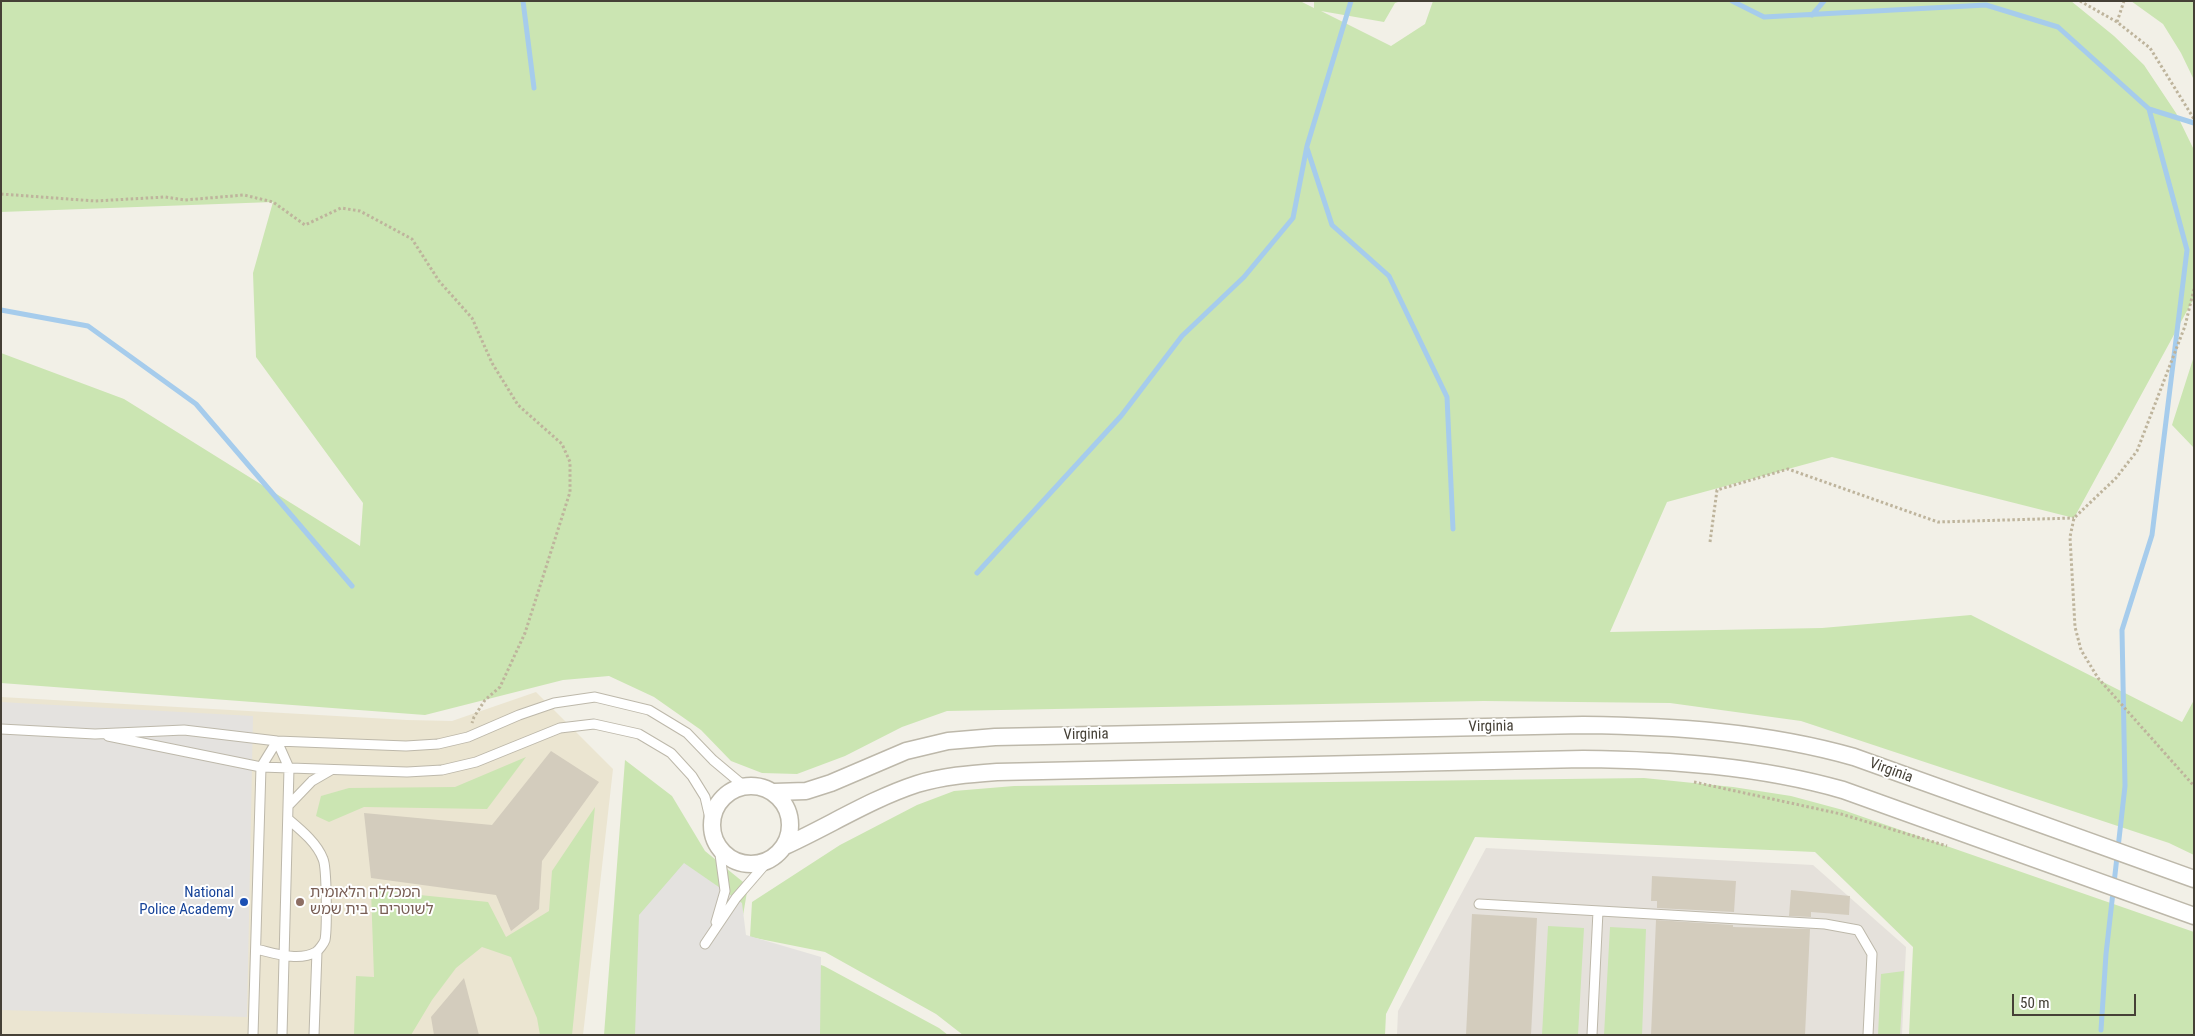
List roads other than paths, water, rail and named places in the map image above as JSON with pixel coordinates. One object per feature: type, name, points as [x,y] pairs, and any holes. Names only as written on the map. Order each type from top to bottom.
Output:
[{"type":"street","name":"Virginia","points":[[774,792],[806,791],[831,784],[906,751],[948,741],[995,737],[1655,725],[1777,739],[1817,746],[1854,757],[2194,879]]},
{"type":"street","points":[[785,846],[790,835],[790,817],[783,800],[774,792],[765,788],[744,786],[728,793],[717,805],[712,827],[718,847],[734,860],[745,864],[756,864],[768,861],[785,846],[843,816],[917,784],[954,776],[997,772],[1653,760],[1809,780],[1843,790],[2194,916]]},
{"type":"lane","points":[[1,729],[96,734],[184,730],[277,741],[406,746],[438,744],[468,737],[519,715],[554,703],[595,698],[649,710],[687,733],[713,760],[744,786]]},
{"type":"lane","points":[[96,734],[261,767],[407,772],[442,770],[476,762],[560,728],[594,724],[639,734],[671,753],[692,776],[705,797],[712,827]]},
{"type":"lane","points":[[253,1035],[261,767],[277,741]]},
{"type":"lane","points":[[277,741],[290,768],[282,1035]]},
{"type":"lane","points":[[288,806],[312,781],[331,770]]},
{"type":"lane","points":[[256,949],[284,956],[303,956],[316,951],[325,940],[326,881],[323,860],[308,838],[288,819]]},
{"type":"lane","points":[[713,930],[725,891],[718,847]]},
{"type":"lane","points":[[705,944],[736,898],[768,861]]},
{"type":"lane","points":[[1478,904],[1825,924],[1858,930],[1872,954],[1868,1035]]},
{"type":"lane","points":[[1592,1035],[1598,911]]},
{"type":"lane","points":[[314,1035],[316,951]]},
{"type":"waterway","points":[[523,1],[534,88]]},
{"type":"waterway","points":[[977,573],[1121,416],[1182,336],[1244,277],[1293,218],[1307,146],[1351,1]]},
{"type":"waterway","points":[[1732,1],[1764,17],[1986,5],[2058,27],[2149,109],[2187,250],[2152,535],[2122,630],[2125,786],[2106,954],[2101,1030]]},
{"type":"waterway","points":[[1812,15],[1824,1]]},
{"type":"waterway","points":[[2149,109],[2194,123]]},
{"type":"waterway","points":[[1307,148],[1332,225],[1389,276],[1447,397],[1453,529]]},
{"type":"waterway","points":[[1,310],[88,326],[196,404],[352,586]]},
{"type":"place","name":"National Police Academy","points":[[244,902]]},
{"type":"place","name":"המכללה הלאומית לשוטרים - בית שמש","points":[[300,902]]}]
